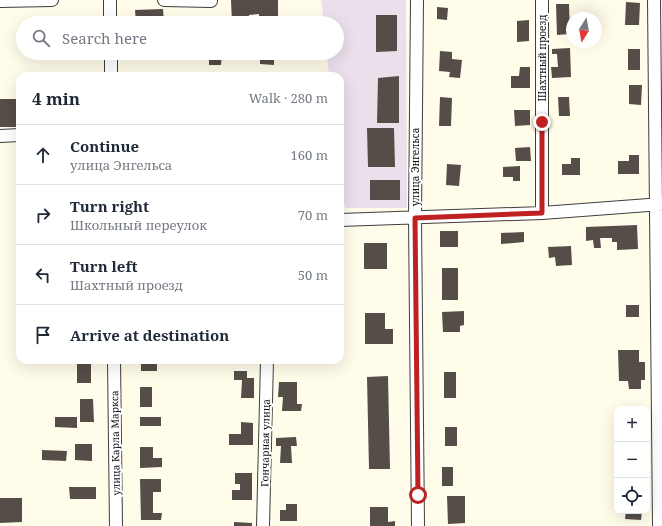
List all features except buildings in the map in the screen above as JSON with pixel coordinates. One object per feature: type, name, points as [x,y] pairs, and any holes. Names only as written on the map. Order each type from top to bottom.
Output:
[{"type":"street","points":[[0,1],[52,0]]},
{"type":"street","points":[[110,0],[110,16]]},
{"type":"street","points":[[164,0],[211,1]]},
{"type":"street","name":"улица Энгельса","points":[[417,0],[415,218],[418,526]]},
{"type":"street","name":"Шахтный проезд","points":[[542,0],[542,213]]},
{"type":"street","points":[[654,0],[659,204],[659,526]]},
{"type":"street","points":[[111,60],[111,72]]},
{"type":"street","points":[[0,136],[16,135]]},
{"type":"street","points":[[344,220],[542,213],[659,204]]},
{"type":"street","name":"улица Карла Маркса","points":[[114,364],[116,526]]},
{"type":"street","name":"Гончарная улица","points":[[263,526],[267,364]]},
{"type":"shaded area","points":[[321,0],[406,0],[407,208],[345,208],[344,72],[329,72],[328,60],[344,60],[344,16],[323,16]]},
{"type":"route","points":[[418,495],[415,218],[542,213],[542,122]]}]
